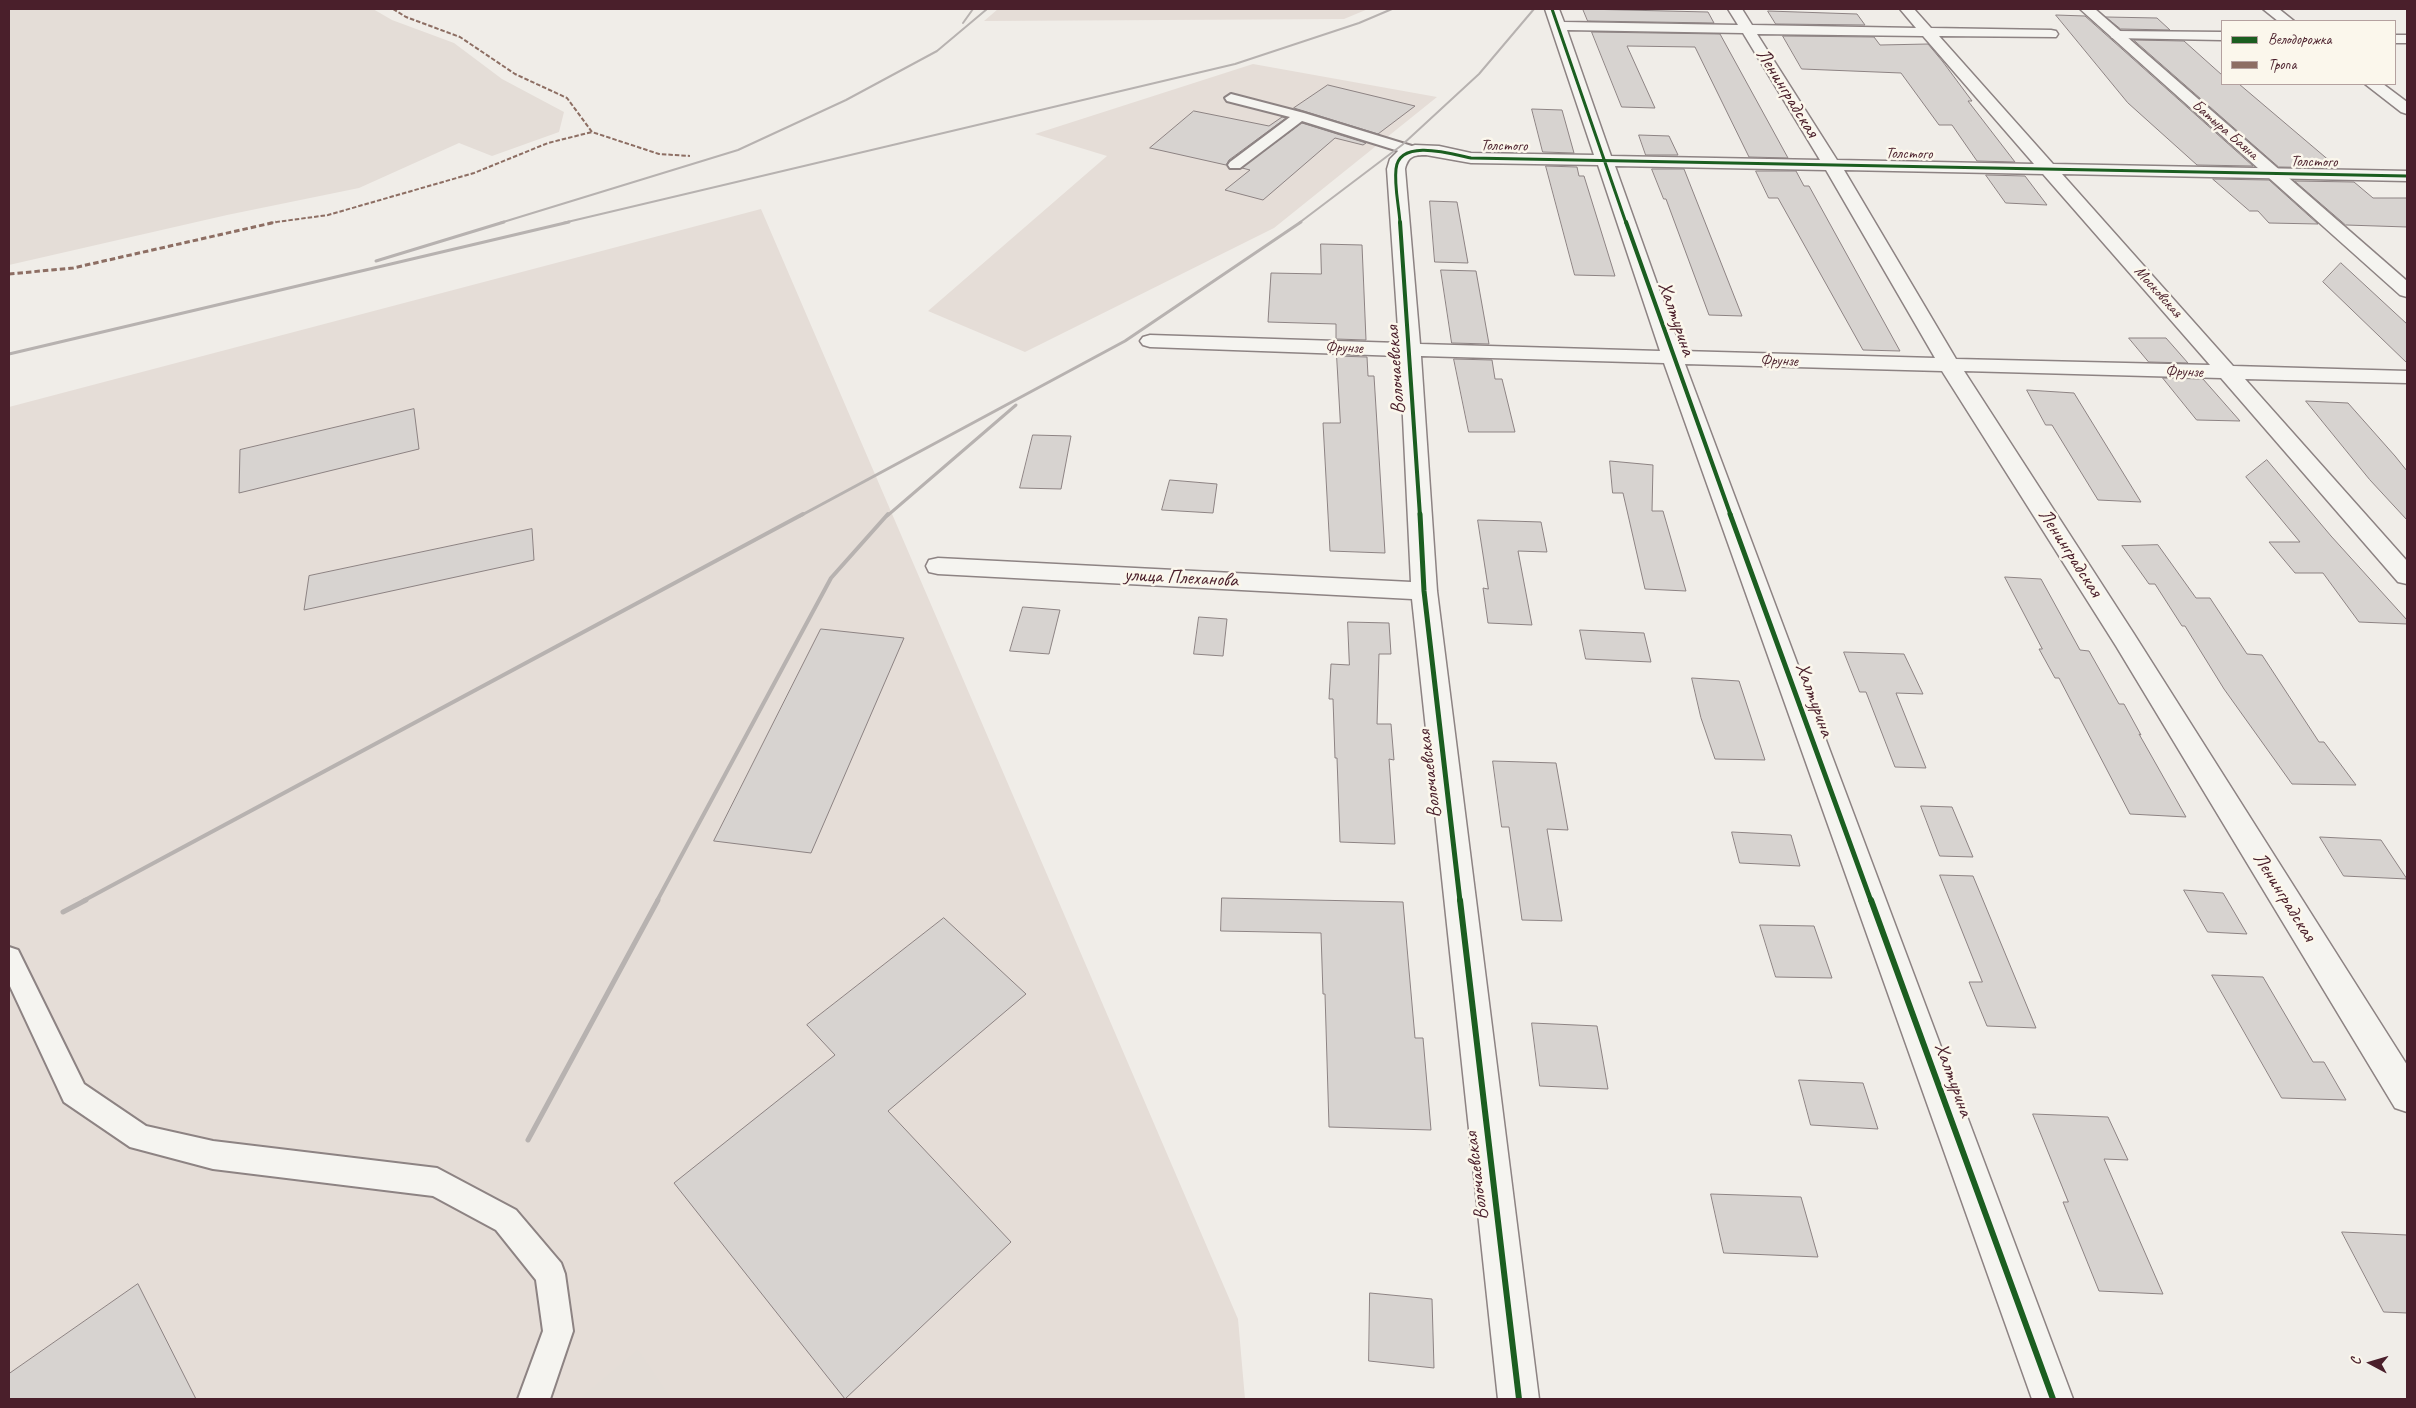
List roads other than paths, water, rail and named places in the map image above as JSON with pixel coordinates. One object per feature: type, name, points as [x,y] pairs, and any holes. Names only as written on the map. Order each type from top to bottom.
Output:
[{"type":"street","name":"Ленинградская","points":[[1735,9],[1832,165],[1950,366],[2126,640],[2407,1096]]},
{"type":"street","name":"Московская","points":[[1907,9],[2231,374],[2407,576]]},
{"type":"street","name":"Батыра Баяна","points":[[2087,9],[2407,291]]},
{"type":"street","points":[[2270,9],[2286,20]]},
{"type":"street","points":[[1554,18],[1748,29],[2052,34]]},
{"type":"street","name":"Халтурина","points":[[1554,18],[1673,358],[2053,1399]]},
{"type":"street","points":[[2117,35],[2221,36]]},
{"type":"street","points":[[2374,85],[2407,109]]},
{"type":"street","name":"Толстого","points":[[1410,150],[1433,150],[1471,158],[2407,176]]},
{"type":"street","name":"Волочаевская","points":[[1410,150],[1398,159],[1396,165],[1410,350],[1424,590],[1519,1399]]},
{"type":"street","name":"Фрунзе","points":[[1150,341],[1950,366],[2407,377]]},
{"type":"street","name":"улица Плеханова","points":[[938,566],[1424,590]]},
{"type":"lane","points":[[1231,98],[1300,116],[1410,150]]},
{"type":"lane","points":[[1235,164],[1300,116]]},
{"type":"lane","points":[[9,958],[74,1093],[140,1138],[213,1155],[437,1182],[506,1220],[550,1274],[558,1331],[534,1399]]},
{"type":"railway","points":[[963,23],[973,9]]},
{"type":"railway","points":[[500,223],[738,150],[846,100],[937,51],[987,9]]},
{"type":"railway","points":[[563,223],[1235,64],[1359,23],[1392,9]]},
{"type":"railway","points":[[1299,223],[1402,145],[1479,74],[1534,9]]},
{"type":"railway","points":[[376,261],[504,222]]},
{"type":"railway","points":[[9,354],[569,222]]},
{"type":"railway","points":[[800,516],[1125,341],[1301,222]]},
{"type":"railway","points":[[887,516],[1016,405]]},
{"type":"railway","points":[[83,901],[803,514]]},
{"type":"railway","points":[[657,901],[831,578],[888,514]]},
{"type":"railway","points":[[63,912],[86,900]]},
{"type":"railway","points":[[528,1140],[658,900]]}]
